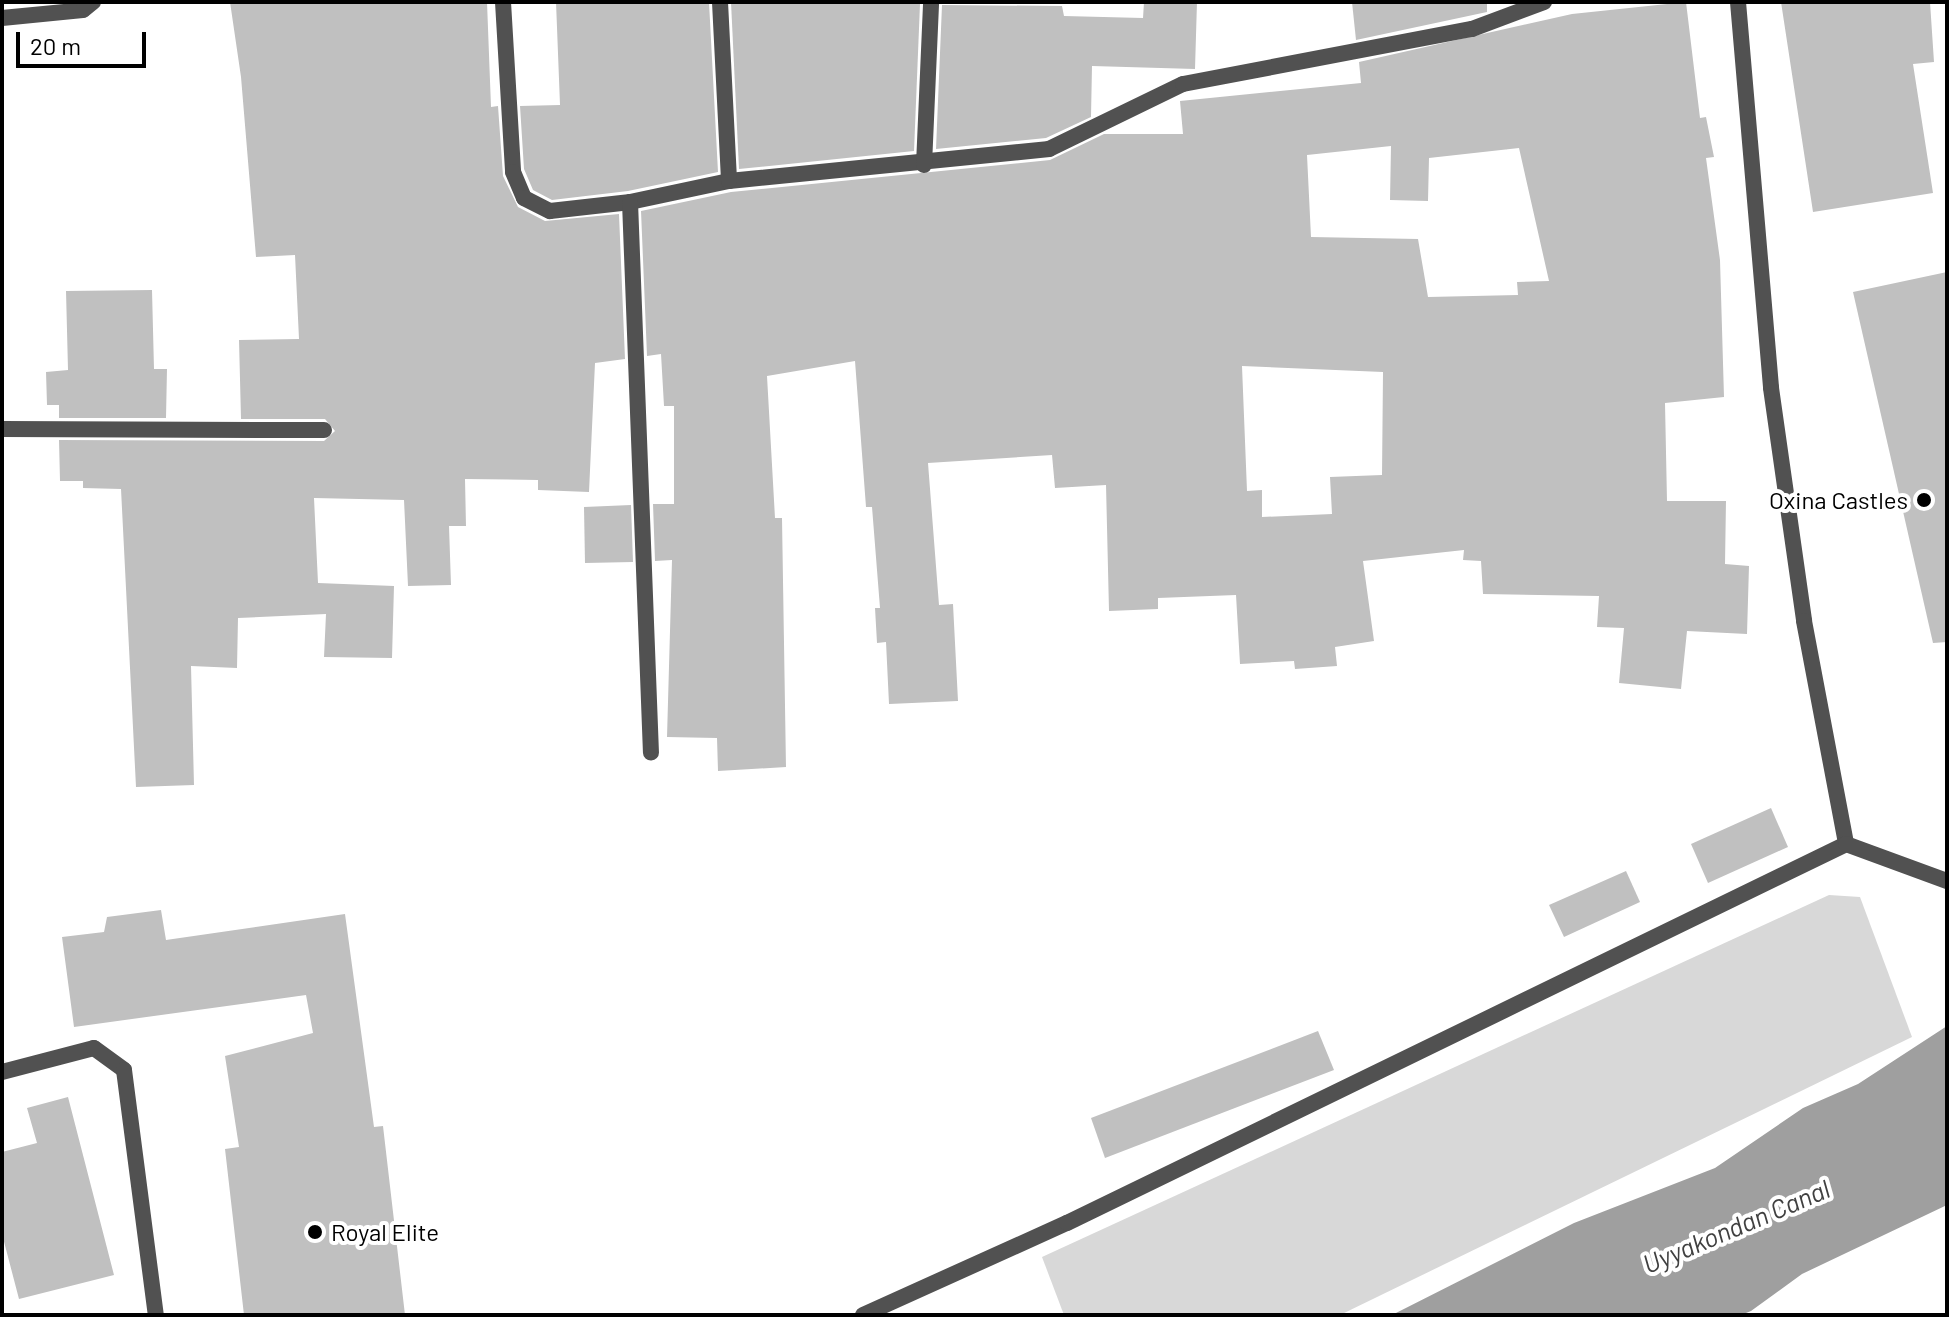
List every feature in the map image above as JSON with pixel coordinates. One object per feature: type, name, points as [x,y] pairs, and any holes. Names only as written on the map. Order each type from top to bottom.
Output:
[{"type":"street","points":[[2,18],[83,10],[93,2]]},
{"type":"street","points":[[503,2],[513,172],[524,198],[550,211],[630,202],[729,181],[924,165],[1049,149],[1183,84],[1472,29],[1544,2]]},
{"type":"street","points":[[720,2],[729,181]]},
{"type":"street","points":[[924,165],[931,2]]},
{"type":"street","points":[[1738,2],[1771,388],[1804,621],[1846,844]]},
{"type":"street","points":[[630,202],[651,753]]},
{"type":"street","points":[[2,429],[324,430]]},
{"type":"street","points":[[863,1315],[1067,1223],[1846,844],[1947,881]]},
{"type":"street","points":[[2,1072],[94,1048],[124,1070],[156,1315]]},
{"type":"shaded area","points":[[1829,895],[1860,897],[1912,1037],[1340,1315],[1064,1315],[1042,1257]]},
{"type":"water","name":"Uyyakondan Canal","points":[[1947,1026],[1947,1205],[1802,1274],[1751,1311],[1741,1315],[1392,1315],[1574,1223],[1715,1168],[1803,1108],[1858,1084]]},
{"type":"building","points":[[230,2],[487,2],[491,107],[498,106],[503,176],[518,207],[545,221],[619,214],[625,359],[595,363],[589,492],[538,490],[538,480],[465,479],[466,526],[449,526],[451,585],[408,586],[404,500],[314,498],[318,583],[394,586],[392,658],[324,657],[326,614],[238,618],[237,668],[191,666],[194,785],[136,787],[121,489],[83,488],[83,481],[60,481],[59,440],[324,441],[335,431],[325,419],[241,419],[239,340],[299,339],[295,255],[256,257],[241,77]]},
{"type":"building","points":[[556,2],[709,2],[718,172],[628,191],[552,200],[533,190],[524,169],[520,106],[560,105]]},
{"type":"building","points":[[731,2],[920,4],[914,151],[739,169]]},
{"type":"building","points":[[1144,2],[1197,2],[1195,69],[1092,66],[1091,117],[1046,138],[936,149],[942,5],[1062,6],[1064,16],[1143,18]]},
{"type":"building","points":[[1352,2],[1487,2],[1487,12],[1356,40]]},
{"type":"building","points":[[1686,2],[1700,118],[1706,117],[1714,157],[1706,158],[1720,260],[1724,397],[1665,403],[1667,501],[1726,501],[1725,564],[1749,566],[1747,634],[1687,631],[1681,689],[1619,683],[1624,628],[1597,627],[1599,596],[1483,594],[1481,561],[1463,560],[1464,550],[1363,561],[1374,641],[1335,647],[1337,666],[1295,669],[1294,661],[1240,664],[1236,595],[1158,598],[1158,609],[1109,611],[1106,485],[1055,488],[1052,455],[928,463],[939,605],[953,604],[958,701],[889,704],[886,642],[877,643],[875,608],[880,608],[872,507],[866,507],[855,361],[767,376],[775,518],[782,518],[786,767],[718,771],[717,738],[667,737],[672,560],[655,561],[653,504],[674,504],[674,406],[664,406],[661,354],[647,356],[641,211],[731,192],[1050,160],[1104,134],[1183,134],[1180,101],[1361,83],[1359,62],[1572,14]],"holes":[[[1391,146],[1390,200],[1428,201],[1429,158],[1519,148],[1549,281],[1517,282],[1518,295],[1428,297],[1418,239],[1311,237],[1307,155]],[[1242,366],[1383,372],[1382,475],[1330,477],[1332,514],[1262,517],[1262,490],[1247,491]]]},
{"type":"building","points":[[1781,2],[1930,2],[1934,62],[1913,64],[1933,193],[1813,212]]},
{"type":"building","name":"Oxina Castles","points":[[1947,272],[1947,642],[1933,643],[1853,292]]},
{"type":"building","points":[[152,290],[154,369],[167,369],[166,418],[59,418],[59,405],[47,405],[46,372],[68,370],[66,291]]},
{"type":"building","points":[[631,505],[633,562],[585,563],[584,507]]},
{"type":"building","points":[[1771,808],[1788,847],[1708,883],[1691,844]]},
{"type":"building","points":[[1626,871],[1640,902],[1564,937],[1549,905]]},
{"type":"building","points":[[161,910],[166,940],[345,914],[374,1127],[383,1126],[405,1315],[244,1315],[225,1149],[239,1147],[225,1056],[313,1033],[306,995],[74,1027],[62,937],[104,932],[107,917]]},
{"type":"building","points":[[1318,1031],[1334,1070],[1105,1158],[1091,1118]]},
{"type":"building","points":[[68,1097],[114,1275],[19,1299],[2,1234],[2,1152],[37,1143],[27,1108]]},
{"type":"place","name":"Oxina Castles","points":[[1924,500]]},
{"type":"place","name":"Royal Elite","points":[[315,1232]]}]
